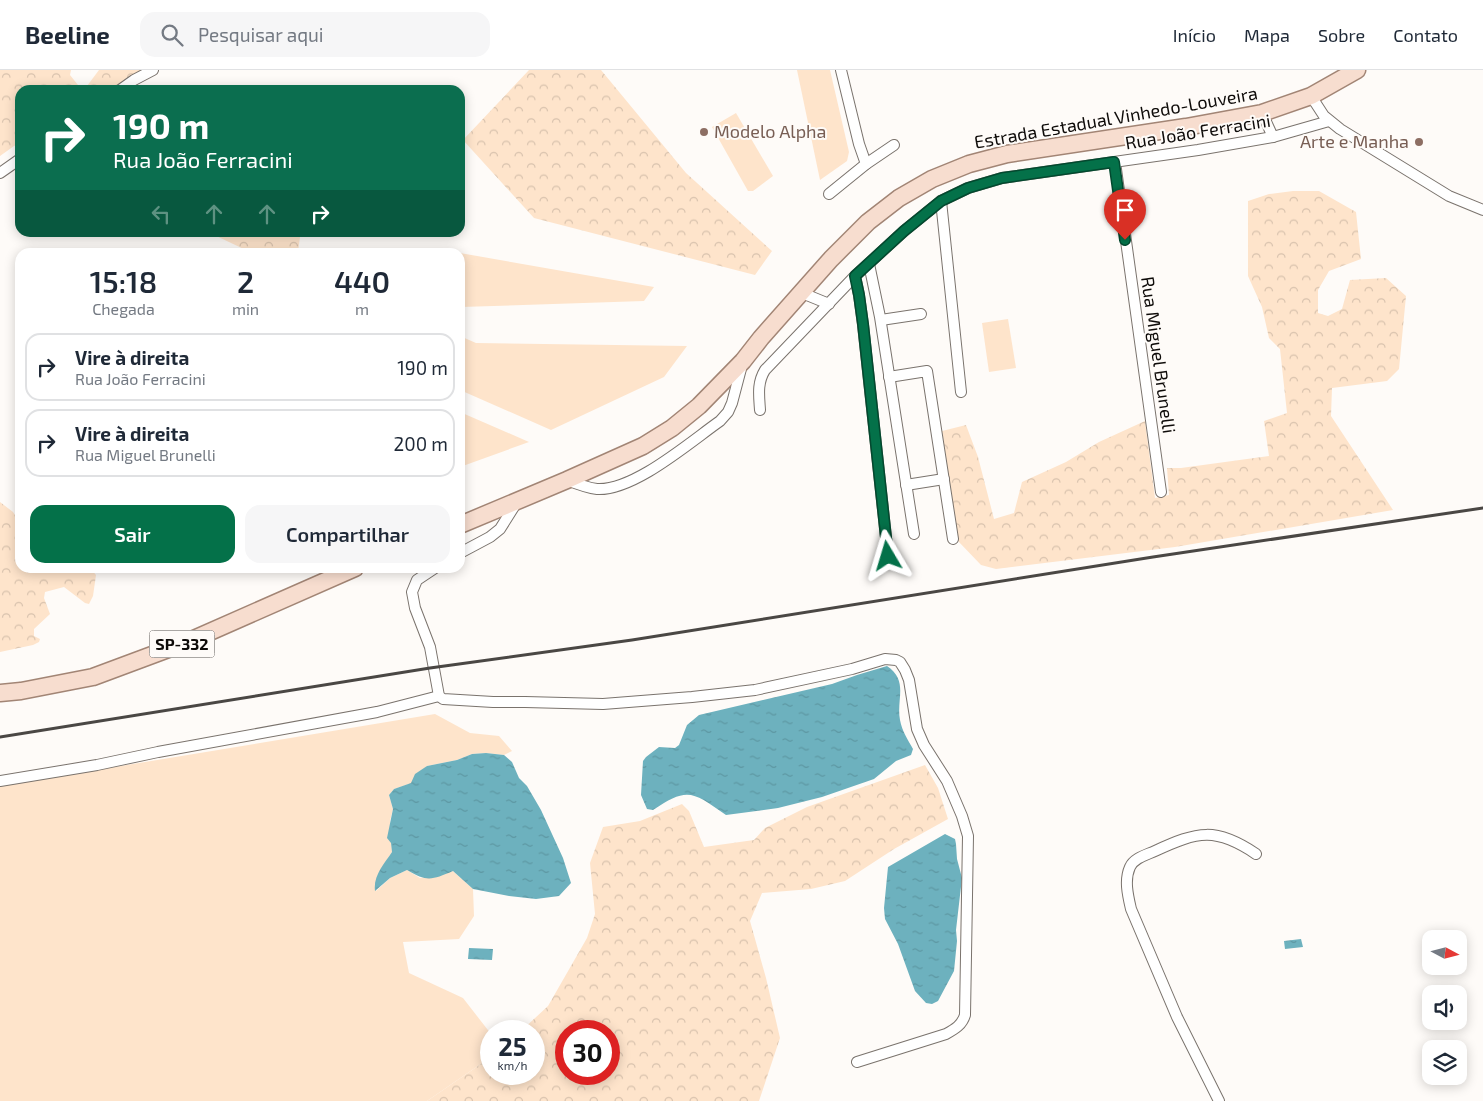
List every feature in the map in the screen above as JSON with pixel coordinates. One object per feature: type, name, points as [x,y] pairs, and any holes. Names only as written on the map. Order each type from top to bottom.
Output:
[{"type":"main road","name":"Estrada Estadual Vinhedo-Louveira","points":[[465,523],[567,480],[658,438],[700,406],[743,362],[761,338],[831,259],[868,222],[916,187],[969,164],[1007,154],[1186,127],[1262,113],[1312,96],[1357,70]]},
{"type":"main road","name":"SP-332","points":[[0,693],[21,691],[93,677],[187,642],[344,573]]},
{"type":"street","points":[[127,85],[153,70]]},
{"type":"street","points":[[842,70],[866,164]]},
{"type":"street","points":[[1312,96],[1329,121],[1449,196],[1483,210]]},
{"type":"street","points":[[1262,113],[1273,137]]},
{"type":"street","name":"Rua João Ferracini","points":[[760,410],[760,379],[765,370],[855,276],[904,231],[941,201],[968,188],[1002,178],[1198,150],[1273,137],[1329,121]]},
{"type":"street","points":[[828,194],[894,145]]},
{"type":"street","points":[[0,173],[15,162]]},
{"type":"street","name":"Rua Miguel Brunelli","points":[[1114,162],[1161,492]]},
{"type":"street","points":[[941,201],[961,392]]},
{"type":"street","points":[[869,264],[890,377],[914,534]]},
{"type":"street","points":[[855,276],[862,317],[888,556]]},
{"type":"street","points":[[802,293],[829,304]]},
{"type":"street","points":[[880,320],[921,314]]},
{"type":"street","points":[[567,480],[590,488],[609,488],[625,483],[656,467],[720,421],[728,412],[743,362]]},
{"type":"street","points":[[890,377],[927,372],[953,539]]},
{"type":"street","points":[[906,485],[944,479]]},
{"type":"street","points":[[465,550],[490,537],[500,529],[518,501]]},
{"type":"street","points":[[428,573],[417,580],[412,592],[414,608],[430,648],[439,696]]},
{"type":"street","points":[[0,781],[97,765],[377,712],[439,696],[452,700],[603,704],[692,697],[755,690],[852,669],[885,659],[896,660],[900,662],[909,680],[918,729],[924,745],[947,781],[962,816],[968,836],[965,1015],[964,1021],[946,1034],[857,1062]]},
{"type":"street","points":[[1219,1101],[1178,1017],[1131,909],[1127,891],[1127,875],[1130,866],[1135,860],[1167,845],[1197,835],[1216,835],[1229,838],[1256,854]]},
{"type":"green space","points":[[0,70],[71,70],[70,75],[78,85],[15,85],[15,146],[0,156]]},
{"type":"green space","points":[[99,70],[142,70],[130,79],[117,85],[88,85]]},
{"type":"green space","points":[[529,70],[601,70],[686,173],[772,251],[755,275],[534,218],[465,142],[465,138]]},
{"type":"green space","points":[[797,70],[830,70],[849,152],[847,161],[820,180]]},
{"type":"green space","points":[[736,113],[773,176],[753,191],[748,191],[712,127]]},
{"type":"green space","points":[[1293,191],[1319,191],[1356,212],[1361,259],[1329,271],[1318,290],[1318,313],[1328,316],[1342,309],[1350,280],[1386,278],[1406,296],[1399,369],[1387,381],[1332,388],[1331,416],[1393,510],[1175,547],[996,569],[981,565],[958,541],[942,431],[966,425],[978,457],[994,519],[1014,513],[1022,482],[1066,462],[1099,442],[1145,421],[1155,498],[1169,495],[1167,468],[1181,468],[1269,456],[1264,421],[1287,413],[1280,349],[1269,338],[1262,307],[1248,276],[1248,201],[1269,194]]},
{"type":"green space","points":[[218,237],[300,237],[299,248],[242,248]]},
{"type":"green space","points":[[465,254],[654,287],[644,301],[465,307]]},
{"type":"green space","points":[[1008,319],[1016,368],[989,372],[982,323]]},
{"type":"green space","points":[[465,338],[476,343],[687,346],[664,377],[551,430],[465,392]]},
{"type":"green space","points":[[465,414],[529,442],[465,465]]},
{"type":"green space","points":[[0,502],[15,515],[15,573],[94,573],[96,575],[93,596],[89,604],[64,587],[45,592],[44,598],[50,614],[34,629],[34,636],[40,639],[39,642],[0,652]]},
{"type":"green space","points":[[435,714],[470,733],[499,736],[512,751],[504,755],[472,754],[457,760],[427,766],[412,783],[394,789],[389,795],[393,809],[390,821],[392,852],[382,868],[376,891],[390,878],[407,870],[420,878],[453,871],[473,889],[474,916],[459,939],[403,942],[409,973],[463,998],[480,1020],[480,1065],[427,1101],[0,1101],[0,786]]},
{"type":"green space","points":[[925,765],[938,788],[948,819],[894,849],[845,881],[811,889],[762,893],[750,921],[780,1038],[759,1101],[427,1101],[480,1065],[480,1085],[545,1085],[545,1020],[533,1020],[548,1006],[587,938],[595,914],[590,863],[603,827],[640,821],[682,804],[689,811],[704,847],[754,840],[765,828],[807,807]]},
{"type":"water","points":[[887,666],[894,672],[900,684],[900,720],[913,749],[911,755],[896,761],[874,779],[822,797],[778,808],[726,815],[706,801],[690,795],[675,797],[653,810],[647,809],[641,795],[643,761],[659,747],[675,748],[679,745],[687,725],[699,715],[832,684]]},
{"type":"water","points":[[472,754],[504,755],[512,762],[519,778],[527,786],[541,810],[563,858],[571,883],[559,896],[536,899],[473,889],[453,871],[434,878],[425,878],[407,870],[390,878],[375,891],[377,875],[392,852],[391,843],[387,838],[393,809],[389,795],[394,789],[411,783],[415,774],[427,766],[457,760]]},
{"type":"water","points":[[945,834],[955,839],[957,859],[962,878],[956,930],[957,941],[954,971],[938,1001],[932,1004],[926,1003],[915,991],[898,944],[885,919],[884,908],[888,867]]},
{"type":"water","points":[[1301,939],[1303,947],[1285,949],[1284,941]]},
{"type":"water","points":[[469,948],[493,949],[492,960],[468,959]]},
{"type":"railway","points":[[0,737],[430,668],[632,640],[1153,557],[1483,508]]},
{"type":"place","name":"Modelo Alpha","points":[[704,132]]},
{"type":"place","name":"Arte e Manha","points":[[1419,142]]},
{"type":"route","points":[[888,556],[863,324],[855,276],[904,231],[941,201],[956,193],[1002,178],[1075,167],[1114,162],[1125,240]]}]
